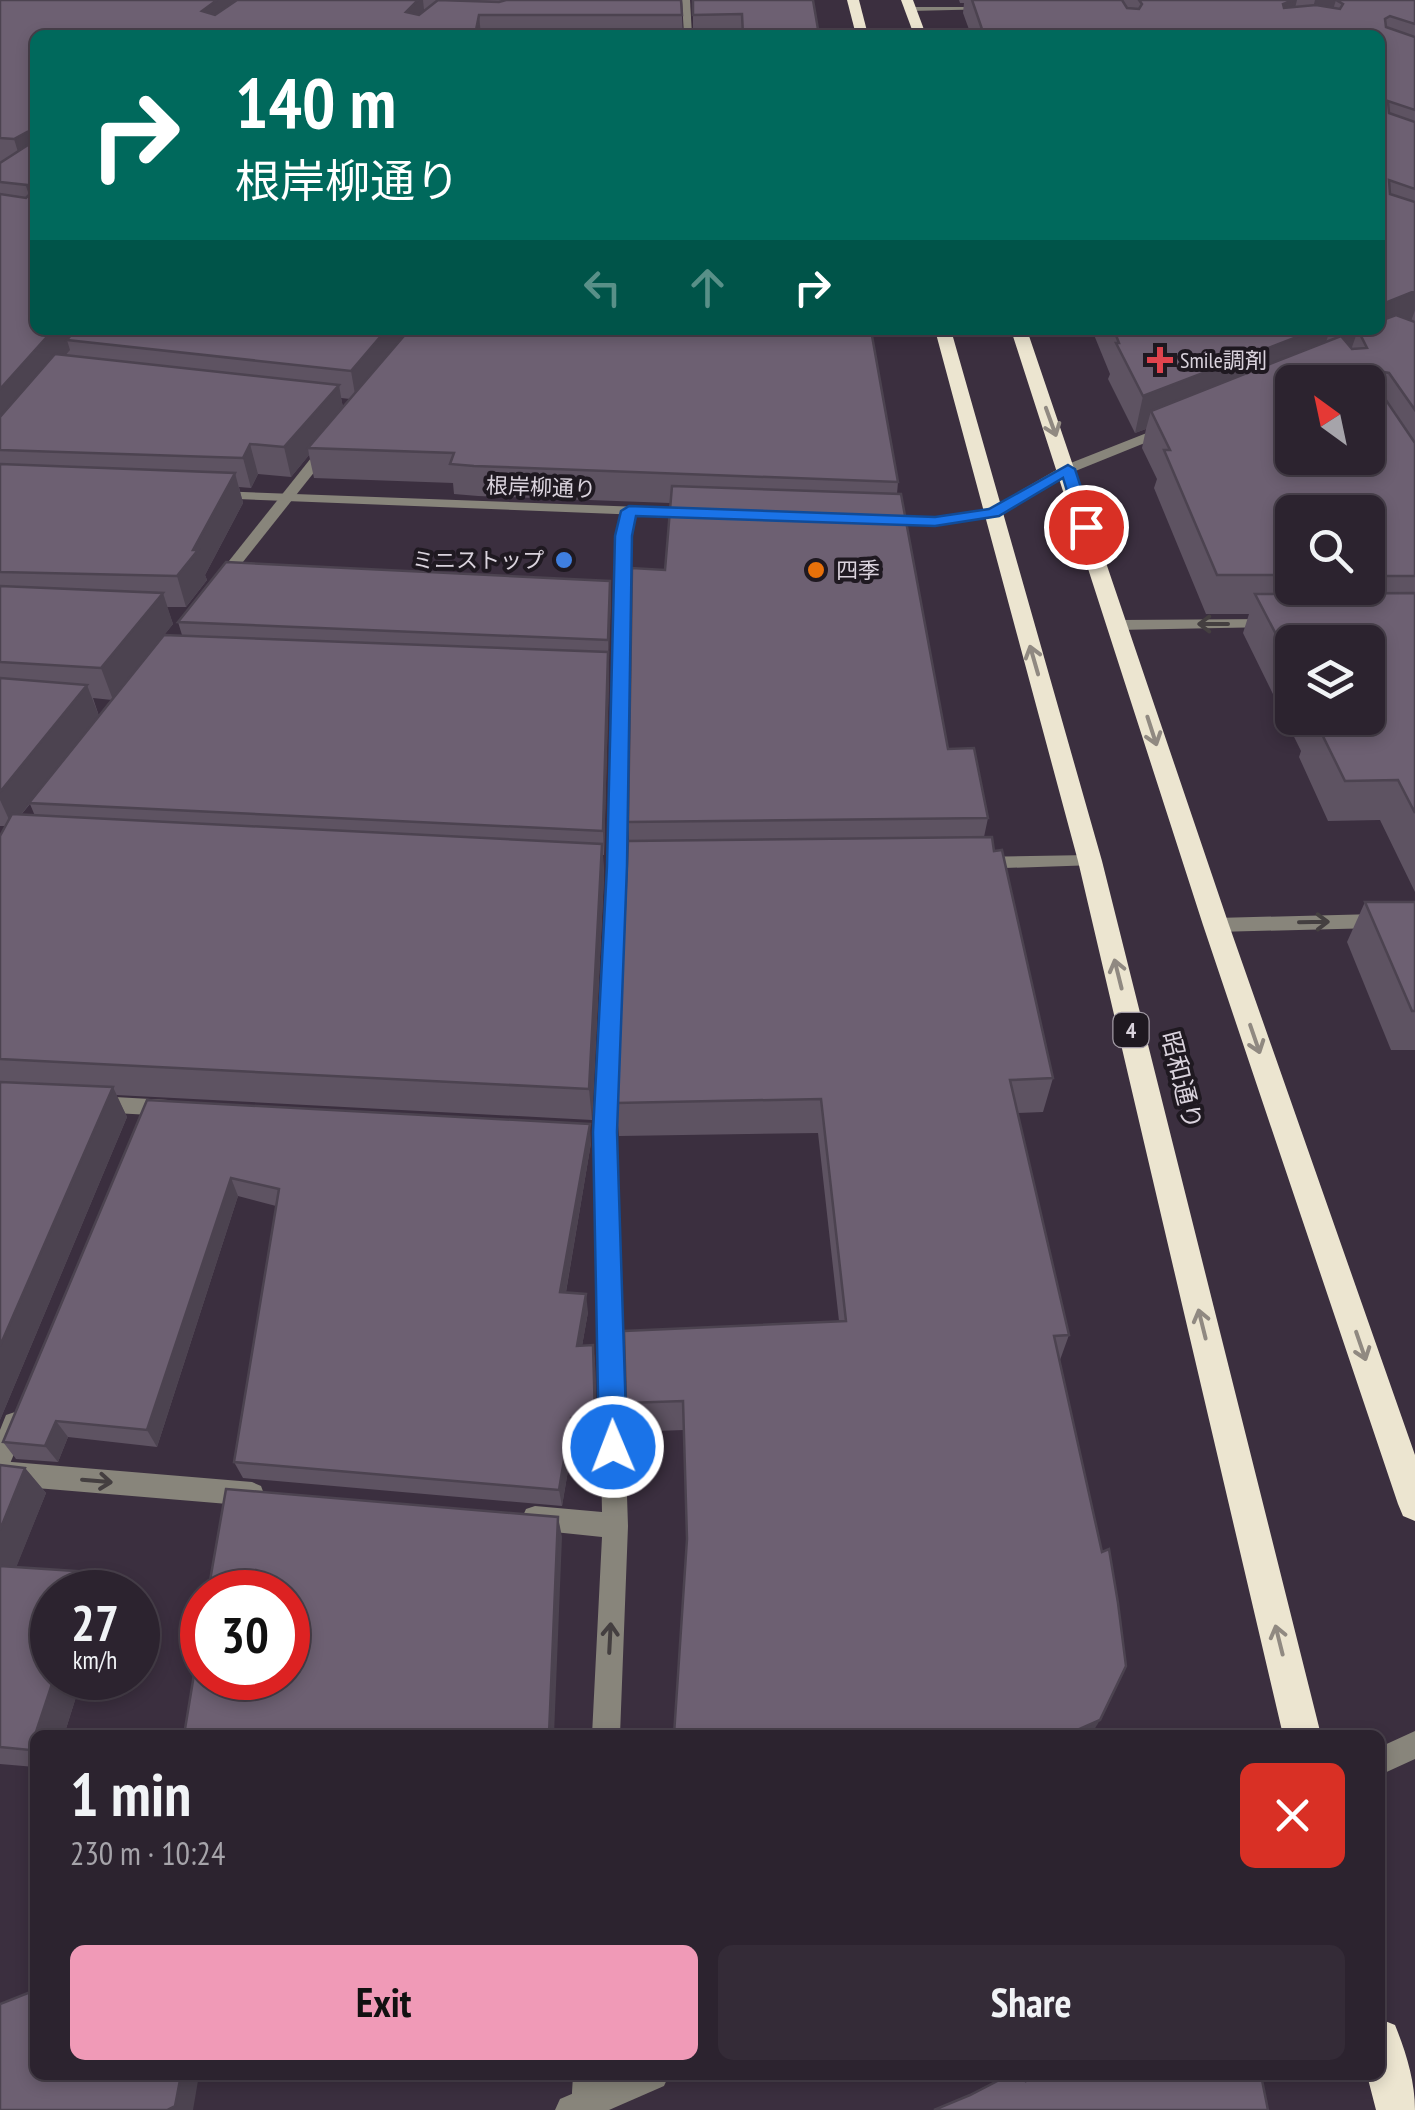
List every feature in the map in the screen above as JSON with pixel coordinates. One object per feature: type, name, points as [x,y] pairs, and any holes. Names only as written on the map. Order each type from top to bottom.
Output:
[{"type":"highway","points":[[853,0],[861,30]]},
{"type":"highway","points":[[908,5],[918,30]]},
{"type":"highway","name":"昭和通り","points":[[944,335],[1090,862],[1301,1730]]},
{"type":"highway","points":[[1021,335],[1216,925],[1415,1504]]},
{"type":"highway","points":[[1385,2059],[1398,2110]]},
{"type":"street","points":[[686,0],[688,30]]},
{"type":"street","points":[[908,5],[998,9]]},
{"type":"street","points":[[858,519],[935,522],[993,513],[1068,469],[1185,422]]},
{"type":"street","points":[[204,602],[336,437]]},
{"type":"street","name":"根岸柳通り","points":[[210,494],[705,514]]},
{"type":"street","points":[[606,1730],[615,1526],[595,1131],[617,866],[610,669],[629,511]]},
{"type":"street","points":[[1117,625],[1296,624]]},
{"type":"street","points":[[950,863],[1090,862]]},
{"type":"street","points":[[1216,925],[1415,920]]},
{"type":"street","points":[[73,1103],[142,1116],[186,1109]]},
{"type":"street","points":[[0,1458],[22,1406]]},
{"type":"street","points":[[0,1472],[274,1496]]},
{"type":"street","points":[[508,1515],[615,1526]]},
{"type":"street","points":[[1385,1759],[1415,1745]]},
{"type":"street","points":[[584,2099],[639,2080]]},
{"type":"building","points":[[0,0],[217,0],[202,11],[215,15],[237,0],[418,0],[406,12],[419,15],[438,0],[681,0],[682,15],[479,15],[476,30],[30,30],[30,140],[27,132],[14,139],[0,138]]},
{"type":"building","points":[[693,0],[813,0],[818,30],[743,30],[742,14],[693,15]]},
{"type":"building","points":[[972,0],[1122,0],[1127,8],[1139,9],[1139,0],[1294,0],[1283,4],[1284,8],[1316,5],[1340,9],[1343,4],[1336,0],[1415,0],[1415,24],[1390,16],[1385,19],[1386,27],[1415,37],[1415,110],[1388,101],[1389,113],[1415,122],[1415,189],[1389,180],[1390,194],[1415,202],[1415,291],[1385,303],[1385,30],[982,30]]},
{"type":"building","points":[[30,144],[30,194],[27,185],[0,182],[0,163]]},
{"type":"building","points":[[0,194],[26,198],[30,194],[30,335],[49,335],[0,389]]},
{"type":"building","points":[[1396,315],[1415,322],[1415,410],[1385,372],[1385,365],[1275,365],[1275,475],[1385,475],[1385,399],[1415,443],[1415,576],[1385,576],[1385,495],[1275,495],[1275,575],[1217,575],[1164,450],[1170,450],[1151,411],[1341,336],[1352,349],[1367,348],[1360,335],[1385,335],[1385,319]]},
{"type":"building","points":[[71,335],[382,335],[351,371],[67,340]]},
{"type":"building","points":[[405,335],[872,335],[898,482],[474,466],[450,464],[454,453],[308,448]]},
{"type":"building","points":[[1116,335],[1302,335],[1143,396]]},
{"type":"building","points":[[55,354],[339,385],[284,447],[250,444],[243,458],[0,450],[0,417]]},
{"type":"building","points":[[0,464],[235,473],[193,550],[198,550],[177,576],[0,572]]},
{"type":"building","points":[[672,486],[901,494],[948,749],[974,748],[988,818],[628,822],[632,568],[665,570]]},
{"type":"building","points":[[226,562],[610,581],[608,640],[178,622]]},
{"type":"building","points":[[0,586],[163,593],[101,668],[0,662]]},
{"type":"building","points":[[1385,593],[1415,593],[1415,813],[1398,780],[1345,781],[1322,735],[1385,735],[1385,625],[1275,625],[1275,632],[1255,594],[1275,594],[1275,605],[1385,605]]},
{"type":"building","points":[[164,635],[608,652],[603,831],[29,803]]},
{"type":"building","points":[[0,678],[87,685],[0,792]]},
{"type":"building","points":[[12,814],[602,844],[589,1089],[0,1059],[0,836]]},
{"type":"building","points":[[992,837],[994,851],[1002,850],[1053,1078],[1010,1080],[1069,1335],[1054,1336],[1102,1552],[1109,1549],[1126,1666],[1100,1720],[1077,1730],[674,1730],[687,1539],[683,1401],[626,1403],[624,1331],[846,1321],[821,1099],[616,1103],[628,841]]},
{"type":"building","points":[[1365,902],[1415,902],[1415,1011],[1412,1011]]},
{"type":"building","points":[[0,1082],[113,1087],[0,1346]]},
{"type":"building","points":[[147,1100],[590,1124],[560,1292],[586,1294],[577,1346],[593,1345],[595,1417],[571,1418],[559,1490],[234,1462],[279,1189],[231,1178],[147,1430],[56,1421],[45,1446],[3,1442]]},
{"type":"building","points":[[0,1465],[25,1468],[0,1530]]},
{"type":"building","points":[[226,1489],[558,1517],[549,1730],[185,1730],[190,1700],[310,1700],[310,1570],[212,1570]]},
{"type":"building","points":[[0,1566],[60,1570],[30,1570],[30,1700],[47,1700],[37,1730],[30,1730],[30,1750],[0,1747]]},
{"type":"building","points":[[30,1992],[30,2080],[180,2080],[175,2106],[167,2110],[0,2110],[0,2004]]},
{"type":"building","points":[[999,2080],[1262,2080],[1268,2110],[934,2110]]},
{"type":"place","name":"Smile調剤","points":[[1160,360]]},
{"type":"place","name":"ミニストップ","points":[[564,560]]},
{"type":"place","name":"四季","points":[[816,570]]},
{"type":"route","points":[[613,1447],[605,1132],[617,866],[624,536],[629,511],[935,522],[993,513],[1068,469],[1086,527]]}]
